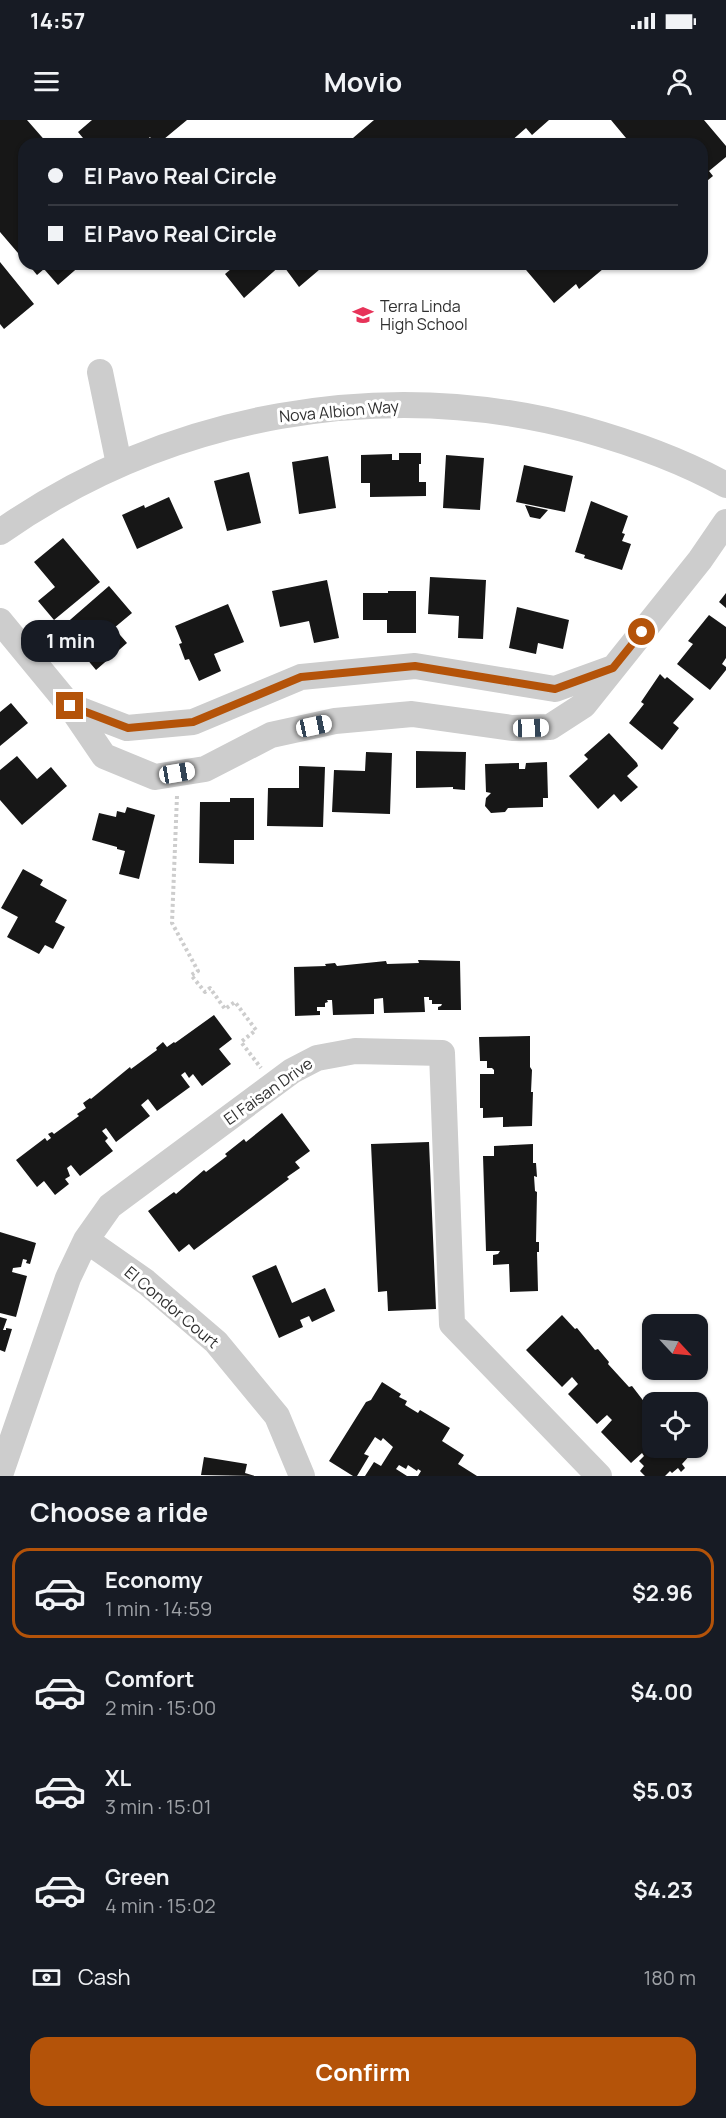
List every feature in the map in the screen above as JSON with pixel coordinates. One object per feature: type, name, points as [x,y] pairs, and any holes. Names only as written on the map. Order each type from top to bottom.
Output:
[{"type":"street","points":[[100,372],[119,464]]},
{"type":"street","name":"Nova Albion Way","points":[[0,532],[53,496],[159,447],[208,431],[265,419],[357,406],[469,407],[542,418],[621,439],[671,458],[726,485]]},
{"type":"street","points":[[0,621],[70,706],[104,756],[155,777],[205,769],[271,735],[335,721],[412,714],[512,728],[550,727],[585,705],[700,560],[726,522]]},
{"type":"street","points":[[70,706],[128,728],[193,722],[301,677],[415,666],[555,689],[613,668]]},
{"type":"street","name":"El Faisan Drive","points":[[0,1474],[68,1278],[86,1240],[110,1206],[292,1071],[317,1058],[356,1051],[442,1053],[452,1324],[599,1476]]},
{"type":"street","name":"El Condor Court","points":[[86,1240],[146,1282],[216,1342],[277,1416],[302,1476]]},
{"type":"path","points":[[177,773],[172,923],[198,971],[191,975],[198,984],[205,992],[210,988],[225,1009],[236,1002],[256,1030],[241,1042],[274,1085]]},
{"type":"building","points":[[0,120],[27,120],[43,138],[18,138],[18,253],[0,232]]},
{"type":"building","points":[[92,120],[187,120],[165,138],[83,138],[78,132]]},
{"type":"building","points":[[374,120],[549,120],[532,135],[526,128],[515,138],[353,138]]},
{"type":"building","points":[[611,120],[704,120],[726,146],[726,157],[709,171],[713,176],[708,180],[708,138],[626,138]]},
{"type":"building","points":[[0,262],[34,304],[4,329],[0,324]]},
{"type":"building","points":[[33,270],[43,270],[37,275]]},
{"type":"building","points":[[45,270],[75,270],[58,285]]},
{"type":"building","points":[[230,270],[275,270],[244,298],[225,274]]},
{"type":"building","points":[[286,270],[319,270],[299,287]]},
{"type":"building","points":[[526,270],[602,270],[579,289],[576,284],[554,303]]},
{"type":"building","points":[[399,453],[421,453],[419,482],[426,482],[426,496],[370,497],[370,483],[361,483],[361,455],[392,454],[392,460],[399,460]]},
{"type":"building","points":[[446,455],[484,458],[480,510],[443,508]]},
{"type":"building","points":[[328,456],[336,508],[299,514],[292,462]]},
{"type":"building","points":[[524,465],[573,476],[565,512],[516,502]]},
{"type":"building","points":[[249,472],[261,523],[227,531],[214,481]]},
{"type":"building","points":[[169,497],[183,528],[137,549],[122,515]]},
{"type":"building","points":[[591,501],[628,516],[622,533],[625,534],[622,541],[631,544],[622,570],[584,558],[585,555],[575,552]]},
{"type":"building","points":[[525,505],[548,510],[540,519],[530,517]]},
{"type":"building","points":[[63,538],[100,582],[54,620],[38,601],[55,587],[34,562]]},
{"type":"building","points":[[430,577],[486,580],[483,639],[458,638],[459,616],[428,614]]},
{"type":"building","points":[[327,580],[339,638],[314,643],[309,621],[280,627],[272,591]]},
{"type":"building","points":[[109,586],[132,613],[114,628],[127,643],[96,670],[63,626]]},
{"type":"building","points":[[388,591],[416,591],[416,633],[387,633],[387,620],[363,620],[363,593],[388,593]]},
{"type":"building","points":[[726,593],[726,608],[719,602]]},
{"type":"building","points":[[228,604],[244,642],[214,654],[221,671],[199,681],[189,659],[185,660],[179,644],[182,643],[175,626]]},
{"type":"building","points":[[517,607],[569,620],[563,649],[538,643],[536,654],[509,648]]},
{"type":"building","points":[[709,615],[726,627],[726,658],[722,664],[726,670],[710,690],[677,664],[693,644],[688,641]]},
{"type":"building","points":[[660,674],[694,699],[673,723],[679,728],[662,750],[629,723],[644,704],[641,702]]},
{"type":"building","points":[[11,703],[28,723],[0,746],[0,712]]},
{"type":"building","points":[[609,733],[637,763],[638,766],[627,776],[638,787],[621,802],[614,794],[598,809],[569,776],[588,759],[584,755]]},
{"type":"building","points":[[416,751],[466,752],[465,790],[453,789],[453,787],[416,788]]},
{"type":"building","points":[[366,752],[392,753],[390,814],[332,812],[334,770],[365,771]]},
{"type":"building","points":[[17,756],[37,779],[51,767],[67,786],[22,825],[0,800],[0,770]]},
{"type":"building","points":[[547,762],[548,798],[543,798],[543,807],[508,808],[505,812],[491,813],[485,806],[486,798],[491,793],[486,792],[485,764],[519,763],[519,769],[525,769],[526,763]]},
{"type":"building","points":[[299,766],[325,767],[323,827],[267,826],[268,788],[299,788]]},
{"type":"building","points":[[230,798],[254,798],[254,840],[234,840],[234,864],[199,863],[200,802],[230,802]]},
{"type":"building","points":[[127,807],[155,815],[139,879],[119,874],[125,851],[92,840],[99,813],[116,817],[117,811],[125,813]]},
{"type":"building","points":[[23,869],[43,880],[40,885],[67,900],[55,922],[65,927],[53,949],[45,945],[39,954],[7,937],[18,917],[1,908]]},
{"type":"building","points":[[418,960],[460,961],[461,1010],[438,1010],[442,1004],[432,1004],[429,997],[424,997],[425,1012],[384,1013],[383,998],[374,999],[374,1014],[333,1015],[332,1000],[327,1000],[325,1007],[317,1007],[320,1015],[295,1016],[294,967],[326,966],[325,964],[335,963],[337,966],[386,961],[387,964],[419,963]]},
{"type":"building","points":[[214,1015],[232,1039],[219,1049],[231,1064],[202,1086],[193,1074],[189,1078],[185,1072],[181,1075],[190,1087],[157,1111],[148,1099],[141,1105],[150,1116],[116,1142],[106,1128],[102,1131],[108,1138],[105,1141],[113,1151],[80,1176],[71,1165],[67,1168],[70,1176],[65,1179],[69,1184],[55,1195],[44,1181],[37,1187],[16,1160],[45,1138],[47,1141],[51,1138],[48,1134],[52,1132],[54,1134],[79,1116],[77,1114],[86,1108],[83,1103],[130,1067],[131,1069],[157,1050],[156,1048],[163,1042],[167,1047],[175,1043]]},
{"type":"building","points":[[530,1036],[532,1126],[503,1127],[503,1117],[483,1118],[483,1108],[480,1108],[480,1074],[494,1074],[494,1070],[487,1068],[487,1061],[480,1061],[479,1037]]},
{"type":"building","points":[[282,1113],[310,1151],[295,1162],[300,1168],[287,1177],[289,1179],[194,1250],[189,1244],[179,1252],[148,1211],[174,1192],[176,1194],[204,1170],[206,1172],[227,1156],[225,1154],[244,1139],[246,1142]]},
{"type":"building","points":[[429,1142],[436,1309],[388,1311],[387,1291],[378,1292],[371,1144]]},
{"type":"building","points":[[533,1144],[533,1163],[536,1163],[537,1177],[534,1176],[537,1192],[536,1242],[539,1242],[538,1291],[510,1292],[509,1264],[493,1265],[493,1255],[500,1251],[486,1251],[483,1156],[494,1156],[494,1146]]},
{"type":"building","points":[[0,1232],[36,1243],[30,1264],[23,1259],[21,1267],[13,1268],[12,1272],[27,1276],[16,1317],[0,1313]]},
{"type":"building","points":[[276,1265],[292,1303],[325,1288],[335,1311],[312,1322],[309,1316],[300,1320],[303,1327],[279,1338],[252,1276]]},
{"type":"building","points":[[562,1315],[575,1329],[577,1328],[642,1399],[642,1453],[631,1463],[601,1432],[612,1420],[607,1415],[597,1424],[568,1394],[578,1384],[572,1377],[562,1387],[526,1350]]},
{"type":"building","points":[[0,1317],[7,1319],[3,1330],[12,1329],[5,1352],[0,1350]]},
{"type":"building","points":[[382,1382],[401,1394],[399,1397],[407,1401],[405,1405],[418,1413],[420,1410],[450,1428],[442,1441],[464,1455],[458,1464],[477,1476],[418,1476],[421,1471],[418,1469],[417,1471],[408,1465],[406,1469],[399,1465],[396,1469],[407,1476],[365,1476],[374,1462],[381,1466],[393,1447],[383,1438],[381,1441],[375,1437],[364,1454],[369,1456],[357,1476],[353,1476],[329,1461],[366,1402],[371,1400]]},
{"type":"building","points":[[204,1457],[247,1464],[245,1473],[255,1476],[201,1475]]},
{"type":"building","points":[[642,1458],[687,1458],[682,1464],[685,1468],[681,1472],[678,1468],[665,1476],[645,1476],[640,1471],[644,1466],[639,1461]]},
{"type":"place","name":"Terra Linda High School","points":[[363,315]]},
{"type":"route","points":[[70,706],[128,728],[193,722],[301,677],[415,666],[555,689],[613,668],[642,632]]}]
